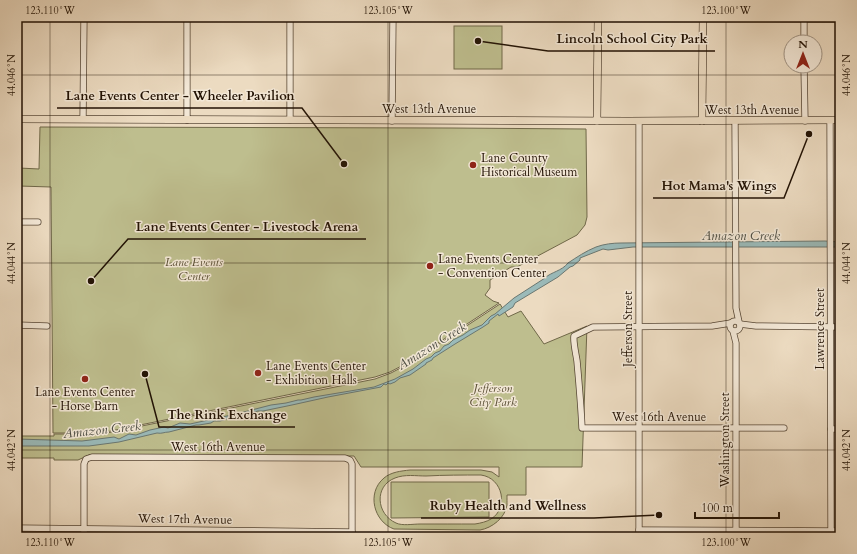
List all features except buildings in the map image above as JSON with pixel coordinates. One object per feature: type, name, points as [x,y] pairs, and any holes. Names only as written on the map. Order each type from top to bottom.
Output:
[{"type":"main road","points":[[597,121],[598,18]]},
{"type":"main road","points":[[702,121],[703,18]]},
{"type":"main road","name":"West 13th Avenue","points":[[17,120],[840,120]]},
{"type":"street","points":[[28,17],[840,19]]},
{"type":"street","points":[[83,119],[84,17]]},
{"type":"street","points":[[187,17],[187,120]]},
{"type":"street","points":[[290,17],[290,120]]},
{"type":"street","points":[[392,121],[393,18]]},
{"type":"street","points":[[804,18],[804,34]]},
{"type":"street","points":[[804,74],[805,121]]},
{"type":"street","name":"Jefferson Street","points":[[639,121],[639,537]]},
{"type":"street","name":"Washington Street","points":[[734,121],[736,537]]},
{"type":"street","name":"Lawrence Street","points":[[830,121],[831,534]]},
{"type":"street","points":[[17,222],[38,222]]},
{"type":"street","points":[[17,325],[47,326]]},
{"type":"street","name":"West 16th Avenue","points":[[639,327],[593,327],[574,336],[580,389],[582,428],[784,428]]},
{"type":"street","points":[[639,327],[840,327]]},
{"type":"street","points":[[831,429],[840,429]]},
{"type":"street","name":"West 16th Avenue","points":[[84,529],[84,464],[86,459],[92,457],[345,458],[350,460],[352,464],[352,534]]},
{"type":"street","name":"West 17th Avenue","points":[[17,528],[352,534]]},
{"type":"street","points":[[84,529],[84,537]]},
{"type":"street","points":[[639,530],[736,530],[831,534],[840,531]]},
{"type":"green space","points":[[454,26],[502,26],[502,69],[454,69]]},
{"type":"green space","name":"Lane Events Center","points":[[40,127],[586,129],[587,217],[585,225],[577,235],[517,267],[511,267],[490,280],[490,288],[485,295],[493,301],[499,303],[409,362],[390,372],[375,377],[101,433],[53,433],[51,187],[19,186],[19,168],[39,169]]},
{"type":"green space","name":"Jefferson City Park","points":[[500,304],[508,317],[521,311],[544,344],[587,326],[582,467],[526,467],[526,495],[507,495],[507,505],[504,514],[497,522],[485,529],[394,529],[381,520],[377,514],[374,499],[378,484],[390,474],[410,470],[481,470],[492,472],[499,477],[499,467],[361,467],[354,456],[89,455],[78,460],[54,460],[54,458],[17,458],[17,436],[102,434],[375,379],[410,363]],"holes":[[[447,475],[481,475],[488,477],[499,487],[502,501],[497,514],[491,519],[483,522],[475,524],[401,524],[389,519],[381,507],[380,500],[383,487],[395,478],[403,476]]]},
{"type":"green space","points":[[391,482],[489,482],[489,517],[391,518]]},
{"type":"water","points":[[840,242],[840,247],[633,247],[608,250],[603,249],[580,258],[580,260],[558,277],[515,303],[513,307],[499,316],[498,314],[483,327],[433,358],[410,375],[400,378],[390,384],[388,383],[381,387],[258,411],[242,417],[214,421],[211,423],[119,442],[89,446],[17,446],[17,439],[82,441],[114,437],[119,439],[129,434],[136,435],[150,430],[164,427],[168,428],[180,423],[190,424],[271,405],[374,387],[395,379],[413,369],[440,351],[444,346],[453,340],[482,325],[514,298],[547,276],[563,268],[585,252],[602,245],[618,243]]},
{"type":"place","name":"Lincoln School City Park","points":[[478,41]]},
{"type":"place","name":"Hot Mama's Wings","points":[[809,134]]},
{"type":"place","name":"Lane Events Center - Wheeler Pavilion","points":[[344,164]]},
{"type":"place","name":"Lane County Historical Museum","points":[[473,165]]},
{"type":"place","name":"Lane Events Center - Convention Center","points":[[430,266]]},
{"type":"place","name":"Lane Events Center - Livestock Arena","points":[[91,281]]},
{"type":"place","name":"Lane Events Center - Exhibition Halls","points":[[258,373]]},
{"type":"place","name":"The Rink Exchange","points":[[145,374]]},
{"type":"place","name":"Lane Events Center - Horse Barn","points":[[85,379]]},
{"type":"place","name":"Ruby Health and Wellness","points":[[659,515]]},
{"type":"water label","name":"Amazon Creek","points":[[741,236]]},
{"type":"water label","name":"Amazon Creek","points":[[432,346]]},
{"type":"water label","name":"Amazon Creek","points":[[102,430]]}]
